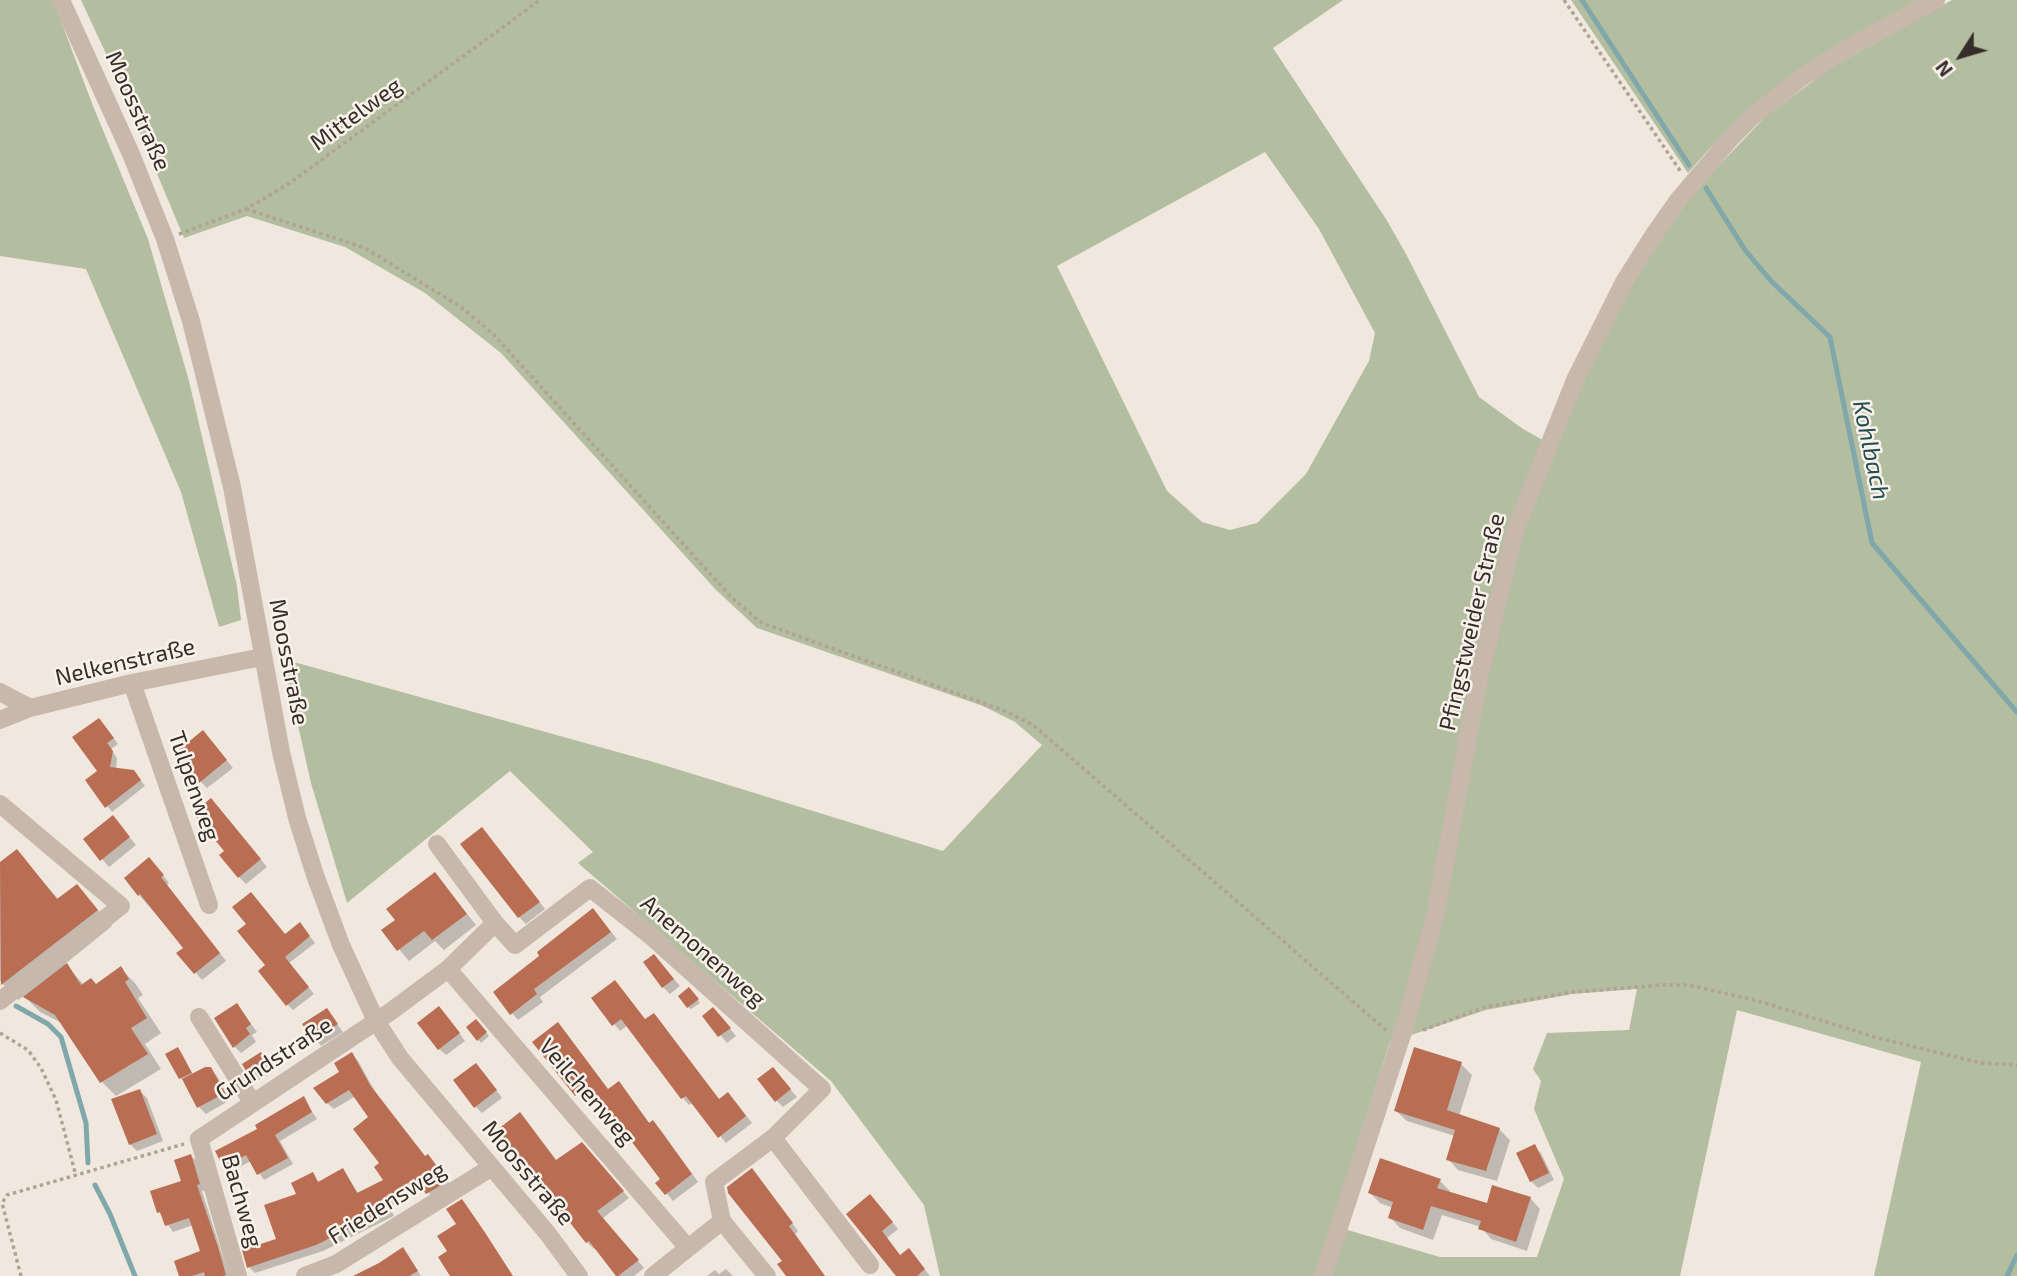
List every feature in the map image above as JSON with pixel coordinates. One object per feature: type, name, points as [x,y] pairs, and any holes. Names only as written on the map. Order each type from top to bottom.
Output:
[{"type":"street","name":"Moosstraße","points":[[61,0],[131,155],[180,284],[222,441],[284,765],[314,875],[341,944],[376,1021],[415,1076],[579,1276]]},
{"type":"street","name":"Pfingstweider Straße","points":[[1323,1276],[1401,1037],[1435,916],[1479,679],[1515,531],[1575,380],[1624,282],[1653,236],[1690,186],[1753,116],[1801,78],[1851,46],[1936,0]]},
{"type":"street","name":"Nelkenstraße","points":[[0,720],[30,708],[132,683],[262,657]]},
{"type":"street","name":"Tulpenweg","points":[[132,683],[209,905]]},
{"type":"street","points":[[0,692],[30,708]]},
{"type":"street","points":[[0,804],[121,906],[0,1001]]},
{"type":"street","name":"Anemonenweg","points":[[437,844],[495,923],[515,945],[590,888],[652,937],[822,1090],[773,1138],[714,1182],[722,1221],[767,1276]]},
{"type":"street","points":[[376,1021],[448,969],[495,923]]},
{"type":"street","name":"Veilchenweg","points":[[448,969],[688,1248]]},
{"type":"street","points":[[199,1017],[252,1102]]},
{"type":"street","name":"Grundstraße","points":[[199,1139],[376,1021]]},
{"type":"street","points":[[773,1138],[870,1265]]},
{"type":"street","name":"Bachweg","points":[[199,1139],[238,1276]]},
{"type":"street","name":"Friedensweg","points":[[305,1276],[336,1264],[492,1167]]},
{"type":"street","points":[[653,1276],[722,1221]]},
{"type":"path","name":"Mittelweg","points":[[179,234],[246,209],[287,185],[540,0]]},
{"type":"path","points":[[1564,0],[1690,186]]},
{"type":"path","points":[[246,209],[365,248],[461,307],[494,335],[732,598],[762,623],[1005,711],[1033,725],[1401,1037],[1485,1007],[1573,992],[1653,985],[1688,985],[1755,1000],[1926,1050],[1981,1063],[2017,1065]]},
{"type":"path","points":[[0,1033],[28,1050],[41,1068],[56,1100],[75,1176]]},
{"type":"path","points":[[21,1276],[2,1203],[7,1195],[199,1139]]},
{"type":"green space","points":[[0,0],[53,0],[148,239],[189,381],[237,586],[241,620],[219,627],[181,492],[86,269],[0,256]]},
{"type":"green space","points":[[81,0],[1343,0],[1273,48],[1386,219],[1479,397],[1523,429],[1555,447],[1625,295],[1687,199],[1766,116],[1832,67],[1952,0],[2017,0],[2017,1276],[1874,1276],[1921,1062],[1737,1010],[1680,1276],[1329,1276],[1344,1229],[1440,1257],[1537,1257],[1564,1179],[1534,1109],[1541,1081],[1533,1069],[1547,1033],[1629,1030],[1637,989],[1572,994],[1486,1010],[1390,1042],[1315,1276],[940,1276],[924,1205],[831,1081],[578,863],[593,852],[510,771],[347,903],[311,783],[283,659],[657,763],[943,851],[1042,745],[1015,722],[983,706],[757,628],[716,590],[501,353],[425,293],[345,247],[247,216],[184,238]],"holes":[[[1265,152],[1319,229],[1375,333],[1369,361],[1306,474],[1257,523],[1230,530],[1202,522],[1167,491],[1057,266]]]},
{"type":"green space","points":[[1571,0],[1921,0],[1765,97],[1711,147],[1688,173]]},
{"type":"building","points":[[99,718],[114,738],[107,743],[113,751],[110,767],[134,770],[141,780],[105,808],[85,780],[97,771],[72,737]]},
{"type":"building","points":[[203,730],[227,760],[199,783],[175,753]]},
{"type":"building","points":[[211,798],[261,859],[238,878],[219,855],[224,851],[193,813]]},
{"type":"building","points":[[113,815],[130,837],[100,861],[83,839]]},
{"type":"building","points":[[482,827],[540,902],[518,918],[460,844]]},
{"type":"building","points":[[17,849],[57,899],[77,884],[98,910],[1,985],[0,862]]},
{"type":"building","points":[[149,857],[164,875],[161,877],[220,953],[194,974],[176,953],[183,948],[124,878]]},
{"type":"building","points":[[435,872],[467,914],[432,940],[424,931],[397,951],[381,930],[395,920],[386,909]]},
{"type":"building","points":[[251,892],[285,934],[300,922],[310,936],[285,957],[309,987],[286,1006],[258,971],[265,965],[237,931],[246,924],[232,907]]},
{"type":"building","points":[[593,908],[611,932],[534,989],[537,994],[510,1015],[493,992],[539,956],[537,952]]},
{"type":"building","points":[[654,954],[674,979],[662,988],[643,962]]},
{"type":"building","points":[[67,963],[81,985],[91,978],[96,984],[121,966],[129,979],[125,982],[147,1018],[131,1028],[148,1054],[100,1083],[55,1015],[23,997]]},
{"type":"building","points":[[615,980],[645,1019],[654,1013],[719,1099],[728,1092],[746,1116],[718,1138],[686,1096],[681,1099],[621,1019],[612,1026],[591,998]]},
{"type":"building","points":[[689,987],[699,999],[687,1008],[678,996]]},
{"type":"building","points":[[237,1003],[251,1024],[246,1028],[250,1034],[233,1048],[214,1018]]},
{"type":"building","points":[[439,1006],[460,1033],[438,1050],[417,1023]]},
{"type":"building","points":[[713,1007],[731,1028],[718,1037],[702,1016]]},
{"type":"building","points":[[327,1008],[338,1024],[313,1040],[302,1024]]},
{"type":"building","points":[[476,1019],[487,1032],[477,1041],[466,1027]]},
{"type":"building","points":[[558,1022],[608,1089],[619,1081],[649,1123],[653,1120],[692,1174],[665,1195],[655,1183],[660,1179],[619,1125],[616,1127],[587,1086],[575,1096],[532,1042]]},
{"type":"building","points":[[178,1047],[192,1073],[179,1079],[165,1054]]},
{"type":"building","points":[[1414,1047],[1462,1062],[1447,1110],[1500,1128],[1486,1171],[1446,1160],[1455,1130],[1394,1111]]},
{"type":"building","points":[[261,1052],[268,1063],[249,1076],[242,1064]]},
{"type":"building","points":[[352,1052],[370,1085],[448,1181],[426,1194],[414,1178],[385,1201],[389,1209],[316,1245],[247,1268],[242,1250],[276,1239],[264,1205],[296,1194],[291,1183],[313,1172],[318,1182],[343,1168],[357,1193],[383,1180],[374,1167],[379,1163],[353,1129],[368,1117],[349,1090],[326,1104],[313,1088],[339,1072],[334,1063]]},
{"type":"building","points":[[476,1063],[497,1090],[474,1108],[453,1080]]},
{"type":"building","points":[[205,1067],[211,1067],[225,1093],[197,1108],[182,1079]]},
{"type":"building","points":[[773,1067],[791,1089],[775,1102],[757,1079]]},
{"type":"building","points":[[140,1089],[157,1134],[129,1145],[111,1099]]},
{"type":"building","points":[[304,1096],[312,1112],[275,1135],[288,1158],[257,1175],[246,1155],[223,1167],[215,1151],[257,1129],[255,1125]]},
{"type":"building","points":[[520,1112],[556,1160],[582,1142],[624,1191],[597,1211],[639,1260],[618,1276],[589,1241],[586,1243],[497,1130]]},
{"type":"building","points":[[1535,1144],[1549,1173],[1530,1182],[1516,1153]]},
{"type":"building","points":[[191,1154],[200,1184],[197,1185],[226,1275],[223,1276],[205,1276],[204,1272],[179,1276],[174,1261],[200,1251],[189,1218],[165,1226],[160,1212],[157,1213],[150,1191],[181,1181],[174,1160]]},
{"type":"building","points":[[1380,1158],[1441,1179],[1437,1188],[1487,1203],[1492,1185],[1531,1197],[1516,1242],[1478,1229],[1481,1221],[1431,1206],[1423,1230],[1388,1218],[1393,1202],[1368,1193]]},
{"type":"building","points":[[752,1168],[793,1223],[789,1226],[825,1276],[786,1276],[777,1264],[782,1261],[728,1193],[727,1187]]},
{"type":"building","points":[[870,1194],[893,1222],[882,1231],[900,1255],[909,1248],[925,1269],[917,1276],[896,1276],[846,1214]]},
{"type":"building","points":[[462,1199],[513,1276],[450,1276],[438,1257],[447,1251],[437,1236],[456,1224],[446,1209]]},
{"type":"building","points":[[403,1247],[418,1271],[409,1276],[353,1276],[379,1263]]},
{"type":"waterway","name":"Kohlbach","points":[[1582,0],[1689,165]]},
{"type":"waterway","name":"Kohlbach","points":[[1706,188],[1745,250],[1771,281],[1830,337],[1872,543],[2017,712]]},
{"type":"waterway","points":[[16,1006],[48,1024],[61,1037],[86,1123],[88,1163]]},
{"type":"waterway","points":[[95,1185],[135,1276]]},
{"type":"waterway","name":"Kohlbach","points":[[2007,1276],[2017,1255]]}]
